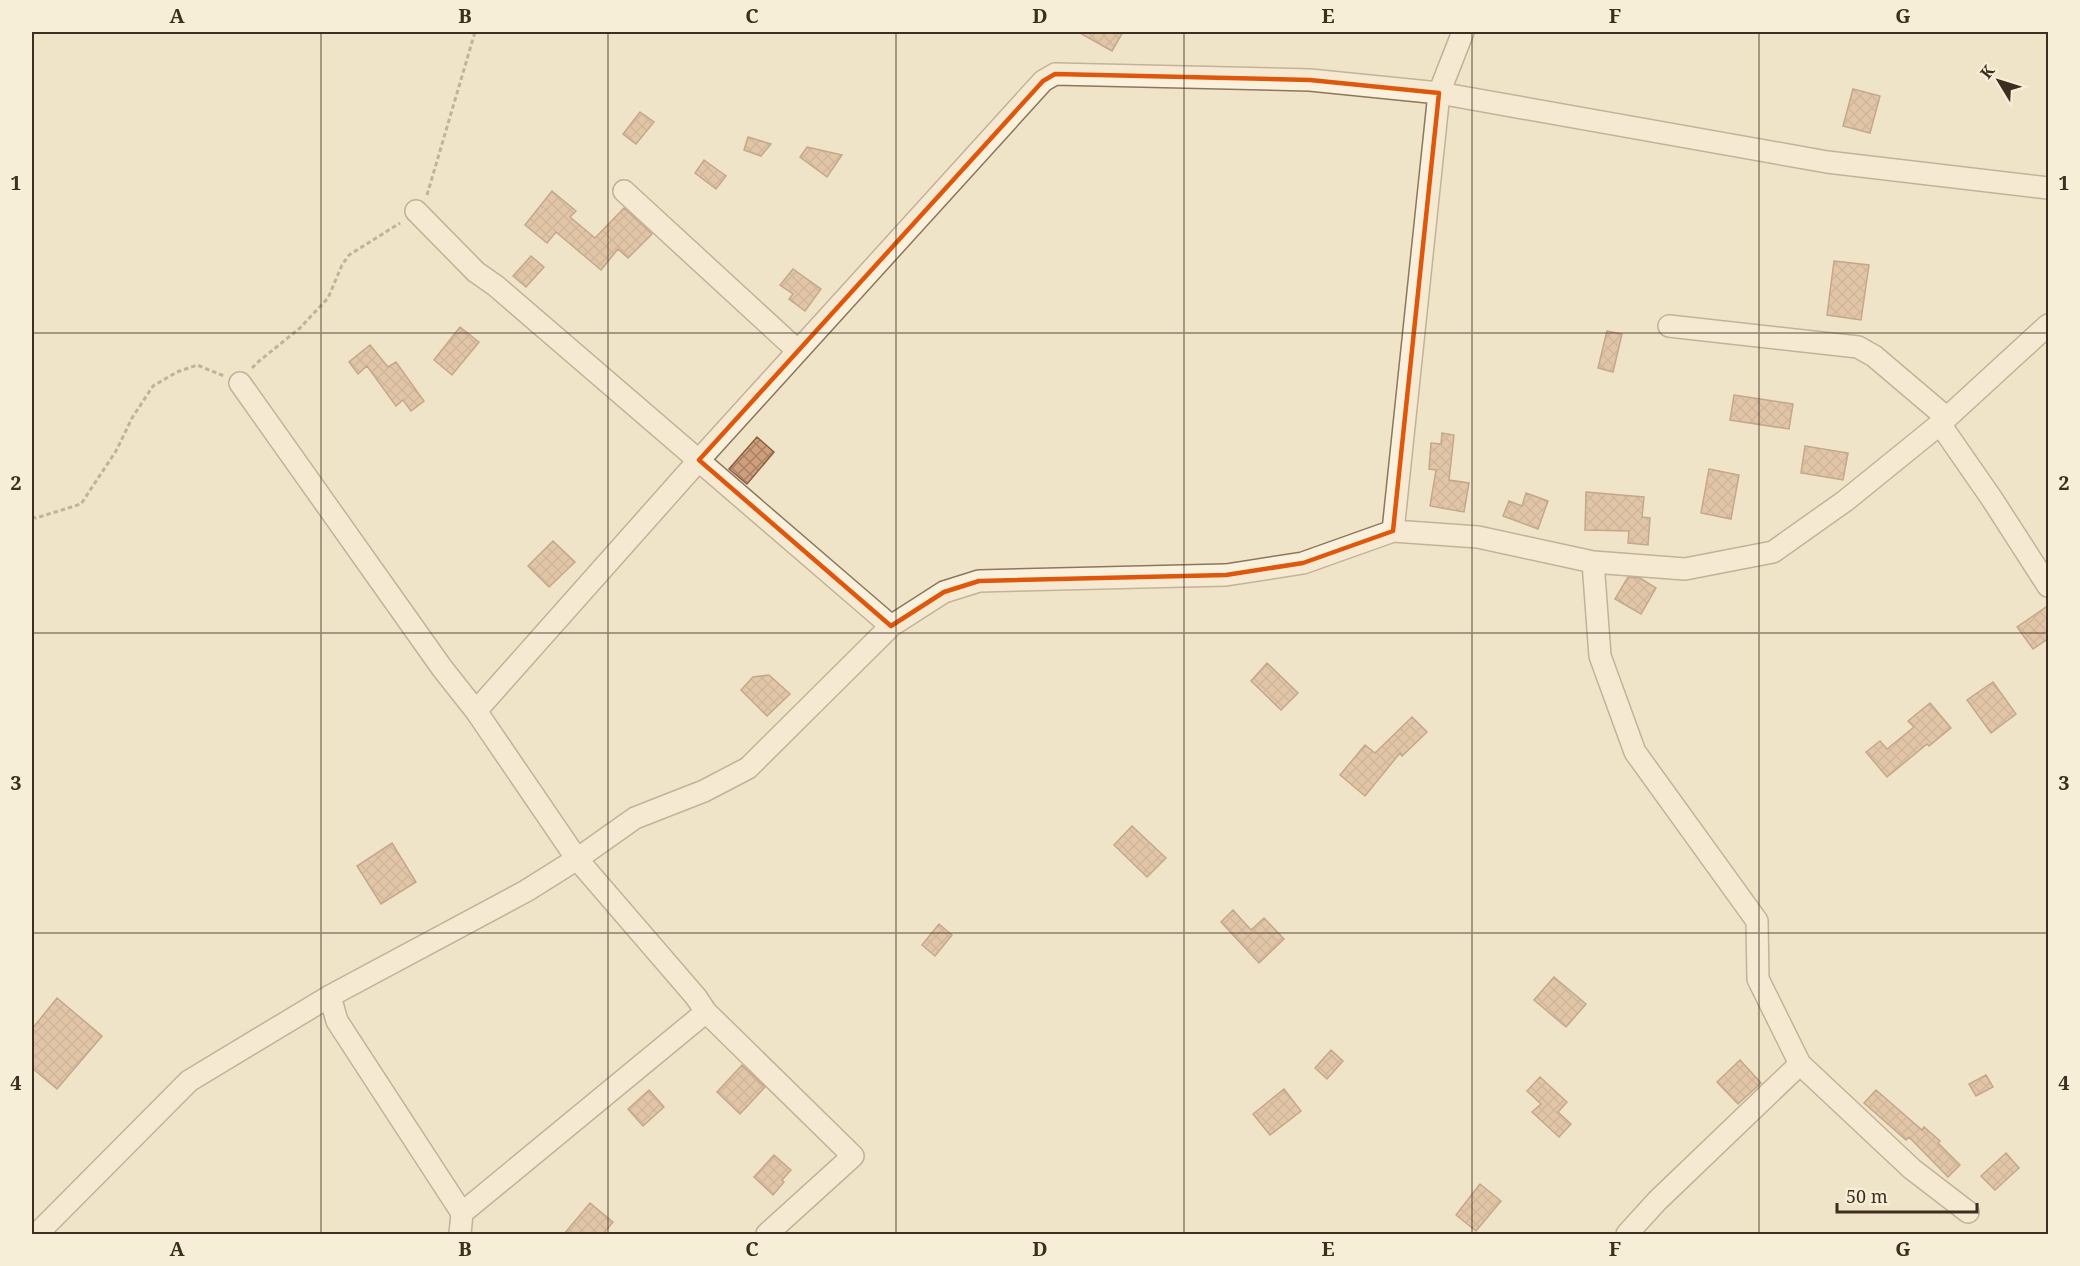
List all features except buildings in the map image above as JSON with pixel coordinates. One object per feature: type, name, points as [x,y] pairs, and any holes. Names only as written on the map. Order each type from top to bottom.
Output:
[{"type":"street","points":[[1393,531],[1439,93],[1463,32]]},
{"type":"street","points":[[476,711],[699,460],[1043,81],[1055,74],[1310,80],[1439,93],[1827,162],[2049,188]]},
{"type":"street","points":[[624,191],[798,351]]},
{"type":"street","points":[[416,211],[476,272],[496,286],[891,626]]},
{"type":"street","points":[[37,1234],[189,1081],[330,996],[526,891],[635,818],[704,791],[748,768],[891,626],[944,592],[979,581],[1226,575],[1303,563],[1393,531],[1479,537],[1593,561],[1685,569],[1773,552],[1845,501],[1943,421],[2049,324]]},
{"type":"street","points":[[1670,326],[1858,347],[1874,356],[1943,421],[2049,586]]},
{"type":"street","points":[[240,383],[442,668],[476,711],[577,858],[696,997],[706,1012],[853,1156],[767,1234]]},
{"type":"street","points":[[1593,561],[1600,656],[1635,752],[1757,921],[1758,979],[1800,1064],[1912,1169],[1968,1212]]},
{"type":"street","points":[[330,996],[337,1021],[462,1213],[460,1234]]},
{"type":"street","points":[[462,1213],[706,1012]]},
{"type":"street","points":[[1627,1234],[1657,1201],[1800,1064]]},
{"type":"path","points":[[32,517],[36,518],[81,504],[110,460],[132,418],[153,386],[177,372],[197,365],[240,383],[258,362],[300,328],[328,297],[349,255],[388,232],[416,211],[425,198],[475,32]]},
{"type":"highlighted area","points":[[1055,74],[1310,80],[1439,93],[1393,531],[1303,563],[1226,575],[979,581],[944,592],[891,626],[699,460],[1043,81]]}]
